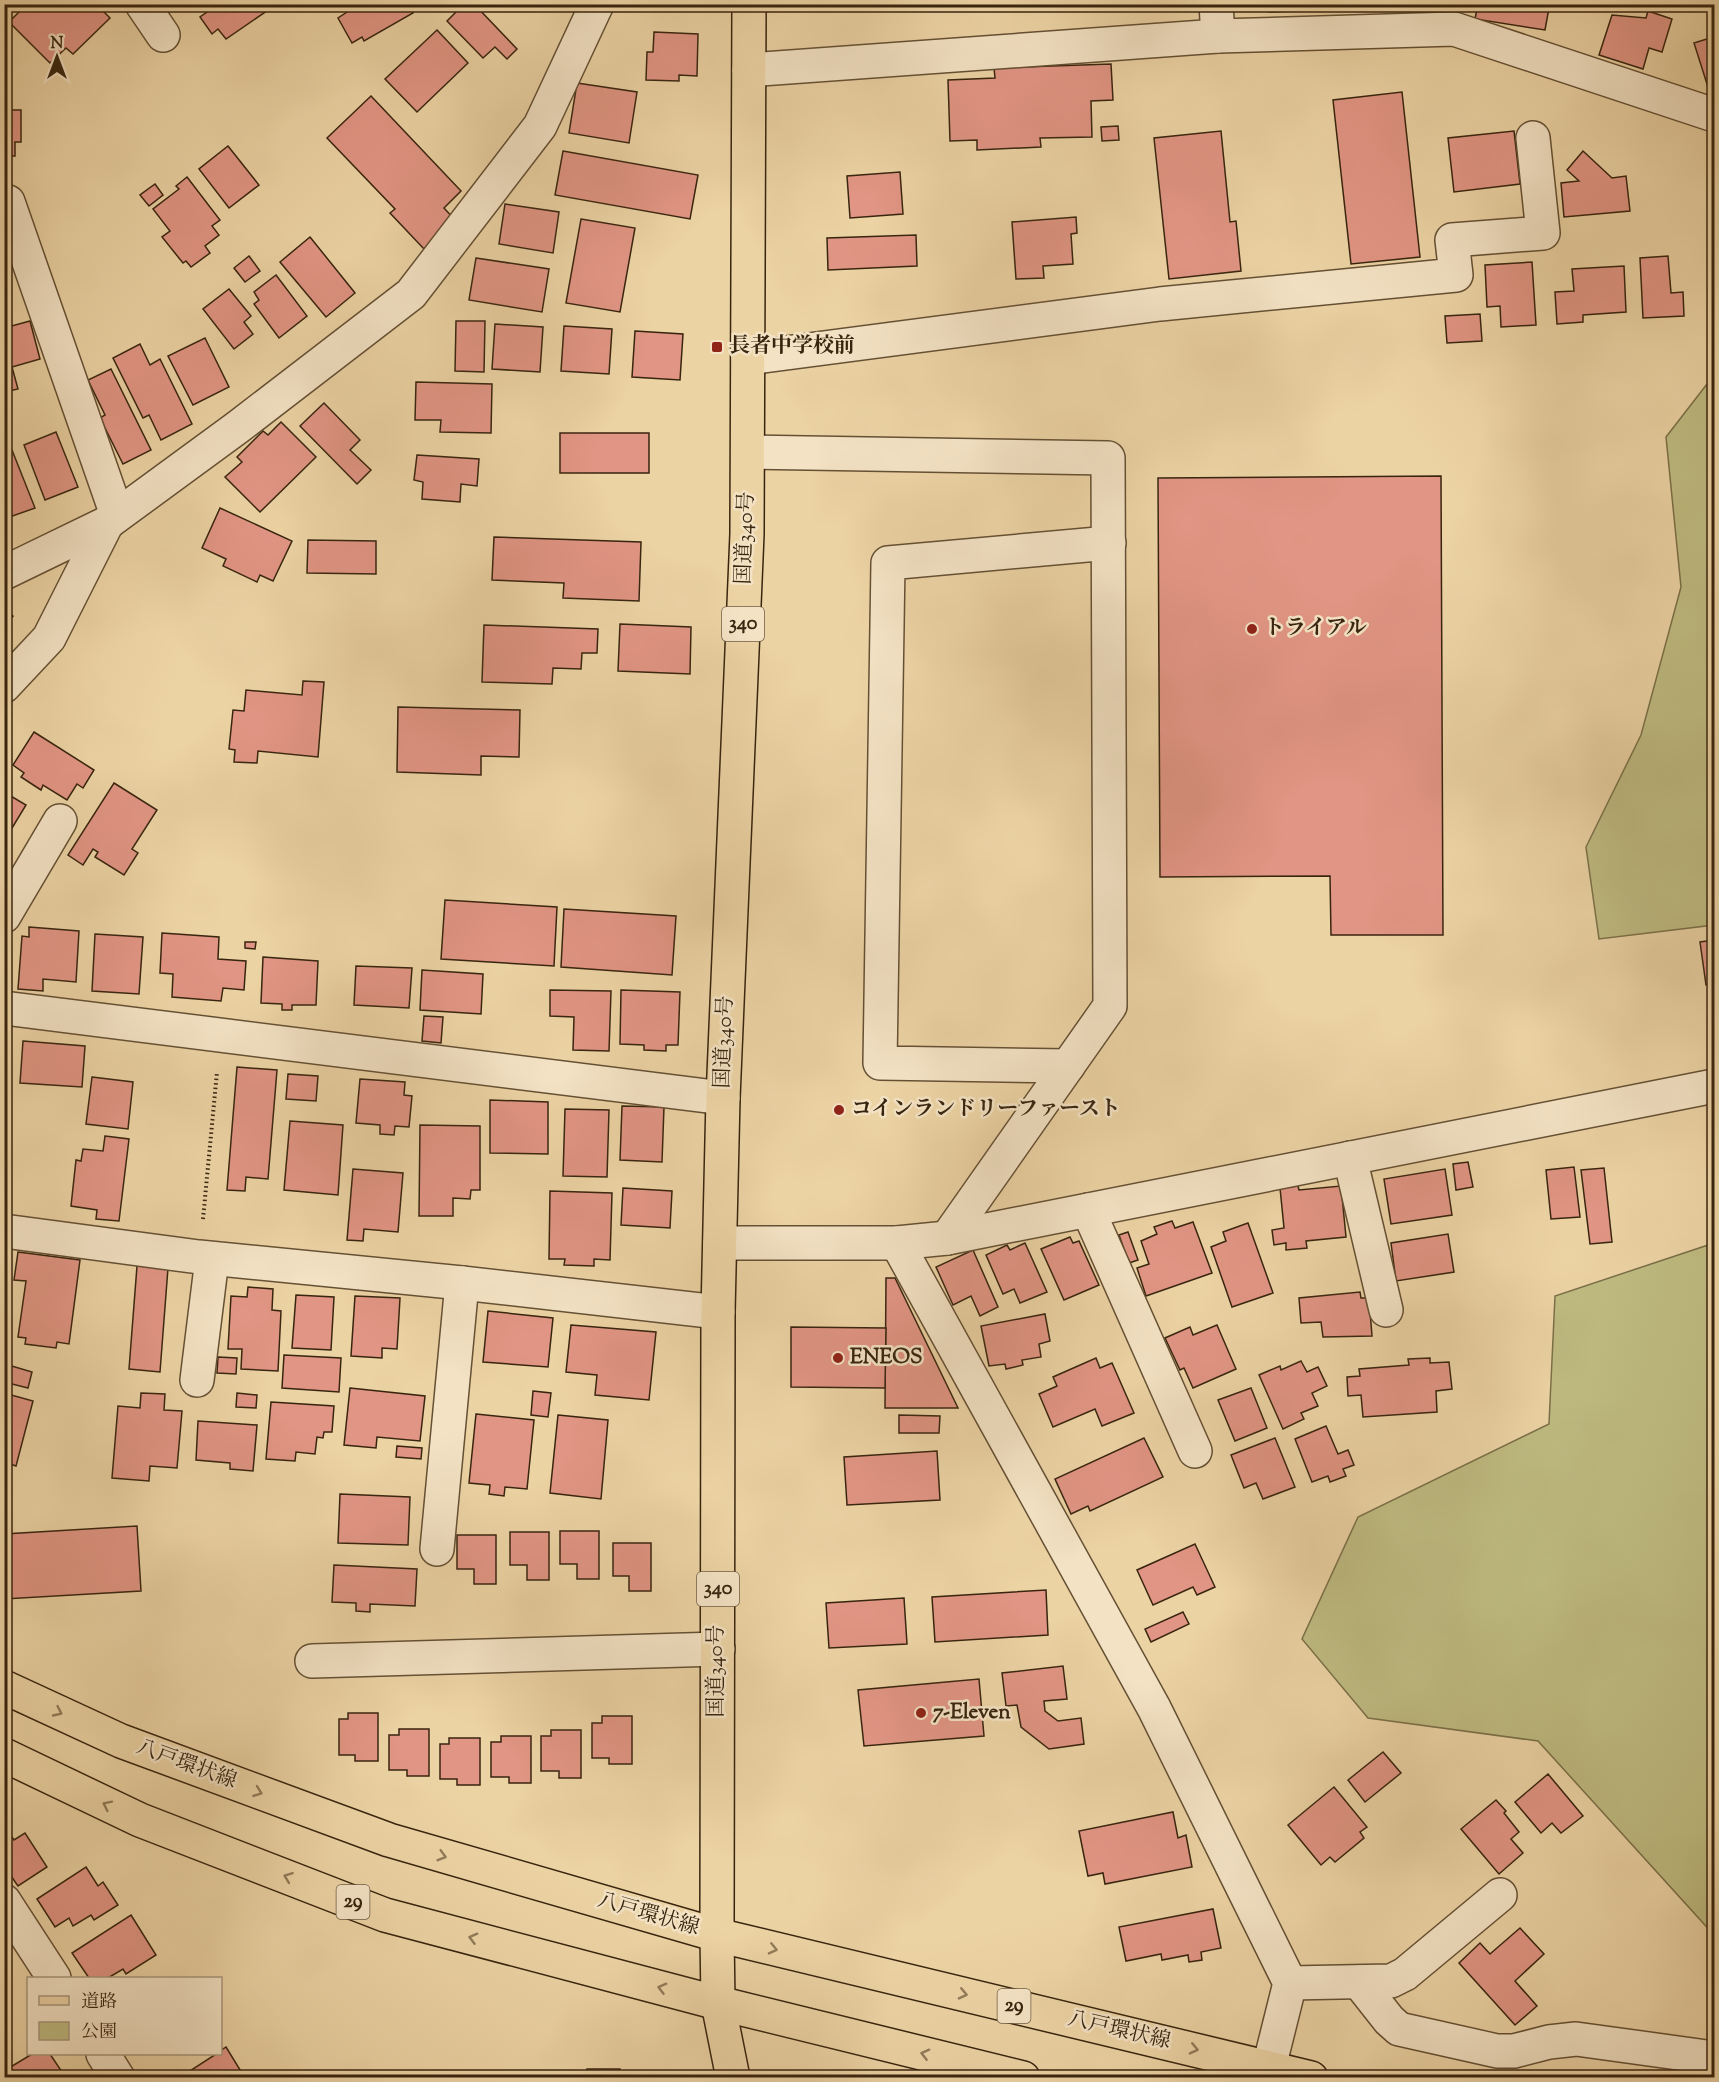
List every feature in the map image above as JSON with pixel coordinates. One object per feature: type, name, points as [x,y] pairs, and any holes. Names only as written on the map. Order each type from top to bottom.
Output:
[{"type":"main road","name":"国道340号","points":[[733,2078],[718,2003],[718,1312],[723,1098],[747,546],[749,4]]},
{"type":"main road","name":"八戸環状線","points":[[4,1687],[121,1741],[389,1840],[717,1935],[1311,2078]]},
{"type":"main road","name":"29","points":[[4,1755],[140,1820],[385,1914],[718,2003],[1023,2078]]},
{"type":"street","points":[[142,4],[163,34]]},
{"type":"street","points":[[4,573],[112,519],[238,427],[411,294],[540,126],[597,4]]},
{"type":"street","points":[[749,70],[1217,20],[1455,17],[1714,115]]},
{"type":"street","points":[[748,358],[1160,304],[1456,275],[1452,240],[1544,233],[1533,138]]},
{"type":"street","points":[[4,686],[49,638],[112,519],[8,202]]},
{"type":"street","points":[[748,452],[1108,458],[1110,1006],[947,1238]]},
{"type":"street","points":[[1068,1066],[880,1063],[888,563],[1109,543]]},
{"type":"street","points":[[4,916],[60,820]]},
{"type":"street","points":[[4,1008],[723,1098]]},
{"type":"street","points":[[720,1243],[897,1243],[947,1238],[1714,1086]]},
{"type":"street","points":[[1350,1158],[1386,1310]]},
{"type":"street","points":[[1088,1210],[1195,1451]]},
{"type":"street","points":[[4,1231],[206,1258],[462,1283],[718,1312]]},
{"type":"street","points":[[897,1243],[1154,1708],[1290,1983],[1269,2067]]},
{"type":"street","points":[[197,1380],[206,1258]]},
{"type":"street","points":[[437,1549],[462,1283]]},
{"type":"street","points":[[312,1662],[718,1649]]},
{"type":"street","points":[[1290,1983],[1391,1981],[1405,1974],[1500,1895]]},
{"type":"street","points":[[4,1901],[53,1977]]},
{"type":"street","points":[[1359,1982],[1399,2029],[1497,2051],[1514,2051],[1549,2042],[1576,2039],[1714,2058]]},
{"type":"street","points":[[104,2055],[118,2078]]},
{"type":"path","points":[[1713,1034],[1714,1055]]},
{"type":"path","points":[[206,1258],[221,1035]]},
{"type":"green space","points":[[1714,375],[1714,925],[1599,939],[1586,847],[1641,735],[1681,587],[1666,437]]},
{"type":"green space","points":[[1714,1240],[1714,1935],[1538,1741],[1368,1718],[1302,1639],[1358,1517],[1549,1424],[1555,1296],[1711,1244]]},
{"type":"building","points":[[27,4],[96,4],[110,18],[73,54],[66,48],[50,63],[9,22]]},
{"type":"building","points":[[202,4],[277,4],[226,39],[218,29],[212,34],[200,17],[207,12]]},
{"type":"building","points":[[343,4],[408,4],[413,13],[364,41],[362,37],[352,43],[338,18],[347,12]]},
{"type":"building","points":[[464,4],[474,4],[517,49],[507,59],[495,47],[483,58],[447,21]]},
{"type":"building","points":[[638,4],[700,4],[700,11],[638,10]]},
{"type":"building","points":[[1269,4],[1292,4],[1292,11],[1269,12]]},
{"type":"building","points":[[1478,4],[1559,4],[1559,10],[1549,8],[1545,30],[1475,19]]},
{"type":"building","points":[[1648,11],[1672,19],[1662,52],[1649,48],[1643,69],[1599,55],[1612,15],[1646,18]]},
{"type":"building","points":[[437,30],[468,63],[417,112],[385,79]]},
{"type":"building","points":[[1714,30],[1714,106],[1694,43],[1710,38],[1708,32]]},
{"type":"building","points":[[654,32],[698,34],[697,76],[679,75],[679,81],[646,80],[647,52],[653,52]]},
{"type":"building","points":[[1111,64],[1113,100],[1091,101],[1092,137],[1040,138],[1041,147],[977,150],[977,140],[950,141],[948,80],[995,78],[994,68]]},
{"type":"building","points":[[577,83],[637,92],[629,143],[569,133]]},
{"type":"building","points":[[1402,92],[1420,257],[1351,264],[1333,100]]},
{"type":"building","points":[[371,96],[461,191],[444,208],[455,220],[424,249],[390,213],[395,209],[327,138]]},
{"type":"building","points":[[4,110],[21,110],[21,142],[15,142],[15,156],[4,156]]},
{"type":"building","points":[[1118,126],[1119,140],[1102,141],[1101,127]]},
{"type":"building","points":[[1221,131],[1230,222],[1236,221],[1241,271],[1169,279],[1154,138]]},
{"type":"building","points":[[1514,131],[1520,184],[1454,192],[1448,138]]},
{"type":"building","points":[[228,146],[259,185],[229,208],[199,169]]},
{"type":"building","points":[[563,151],[698,175],[690,219],[555,195]]},
{"type":"building","points":[[1583,151],[1612,178],[1626,176],[1630,211],[1564,217],[1561,183],[1579,181],[1567,170]]},
{"type":"building","points":[[900,172],[903,214],[850,218],[847,176]]},
{"type":"building","points":[[187,177],[220,220],[212,226],[219,235],[205,246],[210,253],[191,267],[186,261],[183,263],[162,237],[170,231],[153,209],[179,189],[176,186]]},
{"type":"building","points":[[155,184],[163,195],[149,206],[140,195]]},
{"type":"building","points":[[505,204],[559,212],[553,253],[499,244]]},
{"type":"building","points":[[1076,217],[1077,233],[1071,234],[1073,264],[1043,266],[1044,278],[1016,279],[1012,222]]},
{"type":"building","points":[[581,219],[635,228],[620,312],[566,303]]},
{"type":"building","points":[[916,235],[917,266],[828,270],[827,238]]},
{"type":"building","points":[[310,237],[355,293],[326,317],[280,262]]},
{"type":"building","points":[[249,256],[260,271],[245,282],[234,268]]},
{"type":"building","points":[[1668,256],[1671,293],[1683,292],[1684,316],[1643,318],[1640,258]]},
{"type":"building","points":[[476,258],[549,269],[542,312],[469,300]]},
{"type":"building","points":[[1532,262],[1536,325],[1501,327],[1500,306],[1487,307],[1485,265]]},
{"type":"building","points":[[1624,266],[1626,312],[1583,315],[1583,322],[1557,324],[1555,292],[1574,291],[1572,269]]},
{"type":"building","points":[[276,275],[307,316],[279,338],[254,304],[259,300],[254,292]]},
{"type":"building","points":[[229,289],[251,316],[244,322],[253,334],[234,349],[203,309]]},
{"type":"building","points":[[1480,314],[1482,341],[1447,343],[1445,316]]},
{"type":"building","points":[[30,321],[40,359],[12,367],[18,389],[4,392],[4,328]]},
{"type":"building","points":[[456,321],[485,321],[484,372],[455,371]]},
{"type":"building","points":[[495,324],[543,327],[540,372],[492,369]]},
{"type":"building","points":[[564,326],[612,329],[609,374],[561,371]]},
{"type":"building","points":[[635,331],[683,334],[680,380],[632,377]]},
{"type":"building","points":[[205,338],[229,387],[193,405],[168,356]]},
{"type":"building","points":[[140,344],[150,365],[160,359],[192,424],[161,440],[149,415],[143,418],[113,358]]},
{"type":"building","points":[[111,369],[151,450],[123,464],[100,418],[105,415],[88,380]]},
{"type":"building","points":[[416,382],[492,384],[491,433],[440,432],[441,420],[415,420]]},
{"type":"building","points":[[324,403],[360,440],[350,450],[371,470],[357,484],[300,426]]},
{"type":"building","points":[[281,422],[316,457],[260,512],[225,477],[242,462],[237,457],[263,431],[268,435]]},
{"type":"building","points":[[56,432],[78,487],[45,500],[24,445]]},
{"type":"building","points":[[560,433],[649,433],[649,473],[560,473]]},
{"type":"building","points":[[12,450],[35,508],[4,519],[4,453]]},
{"type":"building","points":[[417,455],[479,459],[477,486],[461,484],[460,502],[422,499],[423,482],[414,480]]},
{"type":"building","points":[[1441,476],[1443,935],[1331,935],[1330,876],[1160,877],[1158,478]]},
{"type":"building","points":[[220,508],[292,541],[273,581],[260,575],[257,582],[223,566],[226,559],[202,548]]},
{"type":"building","points":[[494,537],[641,542],[639,601],[563,598],[564,583],[492,580]]},
{"type":"building","points":[[308,540],[376,541],[376,574],[307,573]]},
{"type":"building","points":[[4,609],[13,616],[4,626]]},
{"type":"building","points":[[620,624],[691,627],[690,674],[618,671]]},
{"type":"building","points":[[484,625],[598,629],[597,653],[582,653],[581,669],[553,668],[552,684],[482,682]]},
{"type":"building","points":[[303,681],[324,682],[318,757],[258,751],[257,763],[234,762],[235,750],[229,749],[233,710],[244,711],[246,690],[302,695]]},
{"type":"building","points":[[398,707],[520,710],[519,757],[481,756],[481,775],[397,772]]},
{"type":"building","points":[[34,732],[94,770],[83,788],[77,784],[67,800],[43,785],[41,790],[21,777],[24,773],[13,765]]},
{"type":"building","points":[[114,783],[157,810],[132,849],[138,853],[124,875],[95,857],[98,852],[93,849],[83,865],[68,855]]},
{"type":"building","points":[[4,792],[26,805],[6,838],[4,837]]},
{"type":"building","points":[[445,900],[557,907],[554,966],[441,959]]},
{"type":"building","points":[[564,909],[676,916],[672,975],[561,967]]},
{"type":"building","points":[[29,927],[79,931],[76,982],[43,979],[43,991],[18,989],[22,936],[29,937]]},
{"type":"building","points":[[162,933],[219,937],[218,959],[246,961],[244,990],[223,988],[221,1001],[172,997],[173,974],[160,973]]},
{"type":"building","points":[[95,934],[143,937],[139,994],[92,991]]},
{"type":"building","points":[[1714,940],[1714,984],[1706,985],[1700,942]]},
{"type":"building","points":[[245,942],[256,942],[255,949],[245,948]]},
{"type":"building","points":[[263,957],[318,961],[316,1005],[292,1005],[292,1010],[282,1010],[282,1004],[261,1003]]},
{"type":"building","points":[[356,966],[412,968],[409,1008],[354,1005]]},
{"type":"building","points":[[422,970],[483,974],[481,1014],[420,1010]]},
{"type":"building","points":[[550,990],[611,991],[609,1051],[573,1050],[574,1017],[550,1016]]},
{"type":"building","points":[[621,990],[680,992],[678,1045],[666,1045],[666,1051],[644,1050],[644,1045],[620,1044]]},
{"type":"building","points":[[424,1016],[443,1017],[441,1043],[422,1041]]},
{"type":"building","points":[[23,1041],[85,1046],[82,1087],[20,1083]]},
{"type":"building","points":[[237,1067],[277,1070],[268,1179],[246,1177],[245,1191],[227,1190]]},
{"type":"building","points":[[288,1074],[318,1076],[316,1101],[286,1099]]},
{"type":"building","points":[[92,1077],[133,1082],[128,1129],[86,1124]]},
{"type":"building","points":[[360,1079],[405,1082],[404,1095],[412,1096],[409,1127],[395,1126],[394,1135],[380,1134],[380,1125],[356,1123]]},
{"type":"building","points":[[490,1100],[548,1102],[548,1154],[490,1153]]},
{"type":"building","points":[[622,1106],[664,1107],[662,1162],[620,1160]]},
{"type":"building","points":[[565,1109],[609,1110],[607,1177],[563,1176]]},
{"type":"building","points":[[290,1121],[343,1125],[338,1195],[284,1190]]},
{"type":"building","points":[[420,1125],[480,1126],[480,1190],[471,1190],[470,1199],[453,1198],[453,1216],[419,1216]]},
{"type":"building","points":[[105,1136],[129,1139],[119,1221],[96,1219],[97,1210],[71,1206],[76,1160],[81,1161],[83,1149],[103,1151]]},
{"type":"building","points":[[1468,1162],[1473,1187],[1456,1190],[1453,1164]]},
{"type":"building","points":[[1574,1167],[1580,1217],[1551,1219],[1546,1170]]},
{"type":"building","points":[[1604,1168],[1612,1242],[1590,1244],[1581,1170]]},
{"type":"building","points":[[353,1169],[403,1173],[398,1232],[364,1229],[363,1241],[347,1240]]},
{"type":"building","points":[[1445,1169],[1452,1215],[1391,1224],[1384,1179]]},
{"type":"building","points":[[1298,1186],[1299,1190],[1341,1186],[1346,1237],[1306,1241],[1307,1248],[1286,1250],[1286,1243],[1274,1245],[1272,1230],[1284,1228],[1280,1188]]},
{"type":"building","points":[[623,1188],[672,1191],[670,1228],[621,1225]]},
{"type":"building","points":[[550,1191],[612,1193],[610,1260],[594,1259],[594,1266],[564,1265],[565,1259],[549,1259]]},
{"type":"building","points":[[1172,1221],[1175,1228],[1193,1222],[1212,1273],[1146,1296],[1137,1268],[1149,1264],[1141,1241],[1157,1234],[1154,1227]]},
{"type":"building","points":[[1248,1223],[1273,1293],[1232,1307],[1211,1247],[1226,1241],[1223,1232]]},
{"type":"building","points":[[1128,1232],[1138,1260],[1129,1263],[1119,1235]]},
{"type":"building","points":[[1448,1234],[1454,1272],[1396,1281],[1391,1243]]},
{"type":"building","points":[[1070,1237],[1073,1243],[1079,1241],[1099,1285],[1064,1300],[1041,1249]]},
{"type":"building","points":[[1025,1243],[1047,1292],[1020,1303],[1014,1289],[1003,1294],[986,1255],[1007,1245],[1010,1250]]},
{"type":"building","points":[[973,1250],[998,1307],[980,1316],[971,1296],[953,1305],[936,1267]]},
{"type":"building","points":[[18,1252],[80,1260],[69,1344],[57,1342],[56,1348],[25,1344],[26,1338],[18,1337],[26,1281],[14,1280]]},
{"type":"building","points":[[137,1266],[168,1268],[160,1372],[129,1369]]},
{"type":"building","points":[[886,1278],[895,1278],[958,1408],[885,1408]]},
{"type":"building","points":[[248,1287],[273,1289],[272,1310],[281,1311],[278,1371],[241,1369],[242,1349],[228,1349],[231,1296],[247,1297]]},
{"type":"building","points":[[1360,1292],[1361,1298],[1369,1298],[1372,1336],[1323,1337],[1321,1322],[1301,1323],[1299,1298]]},
{"type":"building","points":[[296,1295],[334,1297],[331,1350],[292,1348]]},
{"type":"building","points":[[355,1296],[400,1298],[397,1349],[382,1348],[382,1358],[351,1356]]},
{"type":"building","points":[[488,1311],[553,1318],[548,1367],[483,1362]]},
{"type":"building","points":[[1045,1314],[1050,1341],[1039,1344],[1041,1357],[1022,1360],[1023,1365],[1006,1369],[1005,1364],[989,1366],[981,1326]]},
{"type":"building","points":[[571,1325],[656,1332],[649,1400],[595,1395],[597,1375],[566,1372]]},
{"type":"building","points":[[1217,1325],[1236,1369],[1193,1388],[1184,1368],[1180,1370],[1165,1338],[1190,1327],[1193,1335]]},
{"type":"building","name":"ENEOS","points":[[791,1327],[886,1328],[885,1388],[791,1387]]},
{"type":"building","points":[[284,1355],[341,1358],[339,1392],[282,1388]]},
{"type":"building","points":[[218,1357],[237,1358],[236,1374],[217,1373]]},
{"type":"building","points":[[1096,1358],[1100,1368],[1112,1363],[1134,1413],[1102,1426],[1095,1409],[1053,1427],[1039,1394],[1057,1386],[1053,1377]]},
{"type":"building","points":[[1430,1358],[1430,1363],[1449,1362],[1452,1389],[1436,1391],[1437,1412],[1363,1417],[1361,1395],[1348,1396],[1347,1377],[1360,1376],[1359,1369],[1409,1365],[1408,1359]]},
{"type":"building","points":[[1301,1361],[1307,1372],[1318,1367],[1327,1386],[1312,1393],[1318,1406],[1301,1413],[1304,1419],[1283,1429],[1259,1375],[1280,1366],[1281,1370]]},
{"type":"building","points":[[5,1364],[32,1372],[28,1388],[4,1382]]},
{"type":"building","points":[[350,1388],[425,1396],[420,1441],[377,1437],[376,1448],[344,1445]]},
{"type":"building","points":[[1251,1388],[1267,1428],[1235,1441],[1218,1400]]},
{"type":"building","points":[[533,1391],[551,1393],[548,1417],[531,1415]]},
{"type":"building","points":[[4,1393],[33,1401],[16,1466],[4,1462]]},
{"type":"building","points":[[141,1393],[165,1394],[164,1410],[182,1411],[177,1468],[150,1466],[149,1481],[112,1478],[118,1406],[140,1408]]},
{"type":"building","points":[[237,1393],[257,1395],[256,1408],[236,1407]]},
{"type":"building","points":[[271,1402],[334,1406],[332,1432],[324,1432],[323,1438],[317,1437],[315,1454],[296,1452],[295,1461],[266,1459]]},
{"type":"building","points":[[476,1414],[534,1420],[527,1489],[505,1487],[504,1496],[489,1494],[490,1485],[469,1483]]},
{"type":"building","points":[[558,1415],[608,1420],[601,1499],[550,1493]]},
{"type":"building","points":[[899,1415],[940,1416],[939,1433],[899,1433]]},
{"type":"building","points":[[198,1421],[257,1425],[253,1471],[230,1469],[230,1463],[196,1460]]},
{"type":"building","points":[[1326,1426],[1338,1454],[1348,1450],[1354,1465],[1343,1469],[1346,1476],[1330,1482],[1328,1476],[1312,1482],[1295,1439]]},
{"type":"building","points":[[1144,1438],[1163,1477],[1090,1511],[1088,1506],[1071,1514],[1055,1479]]},
{"type":"building","points":[[1275,1438],[1295,1487],[1263,1499],[1256,1483],[1244,1488],[1231,1455]]},
{"type":"building","points":[[397,1446],[422,1448],[421,1459],[396,1457]]},
{"type":"building","points":[[937,1451],[940,1500],[847,1505],[844,1457]]},
{"type":"building","points":[[340,1494],[410,1497],[408,1545],[338,1543]]},
{"type":"building","points":[[137,1526],[141,1591],[4,1599],[4,1534]]},
{"type":"building","points":[[560,1531],[599,1531],[599,1579],[577,1579],[577,1564],[560,1564]]},
{"type":"building","points":[[510,1532],[549,1532],[549,1580],[527,1580],[527,1565],[510,1565]]},
{"type":"building","points":[[457,1535],[496,1535],[496,1584],[474,1584],[474,1569],[457,1569]]},
{"type":"building","points":[[613,1543],[651,1543],[651,1591],[629,1591],[629,1576],[613,1576]]},
{"type":"building","points":[[1195,1544],[1215,1587],[1197,1595],[1193,1587],[1153,1605],[1137,1570]]},
{"type":"building","points":[[334,1565],[417,1569],[415,1606],[370,1604],[370,1612],[356,1611],[356,1603],[332,1602]]},
{"type":"building","points":[[1046,1590],[1048,1635],[935,1642],[932,1597]]},
{"type":"building","points":[[904,1598],[907,1644],[829,1648],[826,1603]]},
{"type":"building","points":[[1183,1612],[1189,1624],[1151,1642],[1145,1629]]},
{"type":"building","points":[[1063,1666],[1067,1699],[1044,1701],[1045,1711],[1058,1721],[1081,1718],[1084,1744],[1049,1749],[1021,1727],[1017,1705],[1006,1706],[1002,1673]]},
{"type":"building","name":"7-Eleven","points":[[979,1679],[984,1736],[864,1746],[858,1690]]},
{"type":"building","points":[[348,1713],[378,1713],[378,1761],[355,1761],[355,1755],[339,1755],[339,1719],[348,1719]]},
{"type":"building","points":[[602,1716],[632,1716],[632,1764],[609,1764],[609,1758],[592,1758],[592,1723],[602,1723]]},
{"type":"building","points":[[399,1729],[429,1729],[429,1776],[407,1776],[407,1770],[389,1770],[389,1735],[399,1735]]},
{"type":"building","points":[[551,1730],[581,1730],[581,1778],[559,1778],[559,1771],[541,1771],[541,1736],[551,1736]]},
{"type":"building","points":[[501,1736],[531,1736],[531,1783],[509,1783],[509,1777],[491,1777],[491,1742],[501,1742]]},
{"type":"building","points":[[449,1738],[480,1738],[480,1785],[457,1785],[457,1779],[440,1779],[440,1744],[449,1744]]},
{"type":"building","points":[[1383,1752],[1401,1773],[1365,1802],[1348,1780]]},
{"type":"building","points":[[1548,1774],[1583,1816],[1561,1833],[1552,1823],[1541,1833],[1515,1802]]},
{"type":"building","points":[[1334,1787],[1367,1827],[1360,1832],[1364,1838],[1335,1862],[1330,1857],[1321,1865],[1288,1825]]},
{"type":"building","points":[[1496,1800],[1519,1832],[1511,1839],[1523,1853],[1499,1874],[1461,1829]]},
{"type":"building","points":[[1173,1812],[1178,1838],[1186,1835],[1192,1867],[1105,1884],[1103,1873],[1088,1876],[1079,1831]]},
{"type":"building","points":[[5,1827],[14,1840],[25,1833],[47,1867],[18,1886],[4,1866]]},
{"type":"building","points":[[86,1867],[98,1886],[103,1882],[118,1905],[94,1920],[91,1915],[73,1926],[69,1918],[55,1927],[37,1899]]},
{"type":"building","points":[[1213,1909],[1221,1948],[1201,1952],[1202,1960],[1189,1962],[1188,1955],[1162,1960],[1161,1954],[1126,1961],[1119,1927]]},
{"type":"building","points":[[131,1915],[156,1955],[126,1974],[123,1969],[110,1977],[88,1977],[72,1953]]},
{"type":"building","points":[[1520,1928],[1544,1954],[1515,1981],[1537,2006],[1515,2025],[1459,1963],[1480,1943],[1490,1954]]},
{"type":"building","points":[[226,2047],[245,2078],[179,2078],[214,2055],[222,2055],[222,2050]]},
{"type":"building","points":[[30,2055],[51,2055],[66,2078],[4,2078],[4,2071]]},
{"type":"building","points":[[587,2069],[620,2069],[621,2078],[587,2078]]},
{"type":"place","name":"長者中学校前","points":[[717,347]]},
{"type":"place","name":"トライアル","points":[[1252,629]]},
{"type":"place","name":"コインランドリーファースト","points":[[839,1110]]},
{"type":"place","name":"ENEOS","points":[[838,1358]]},
{"type":"place","name":"7-Eleven","points":[[921,1713]]}]
